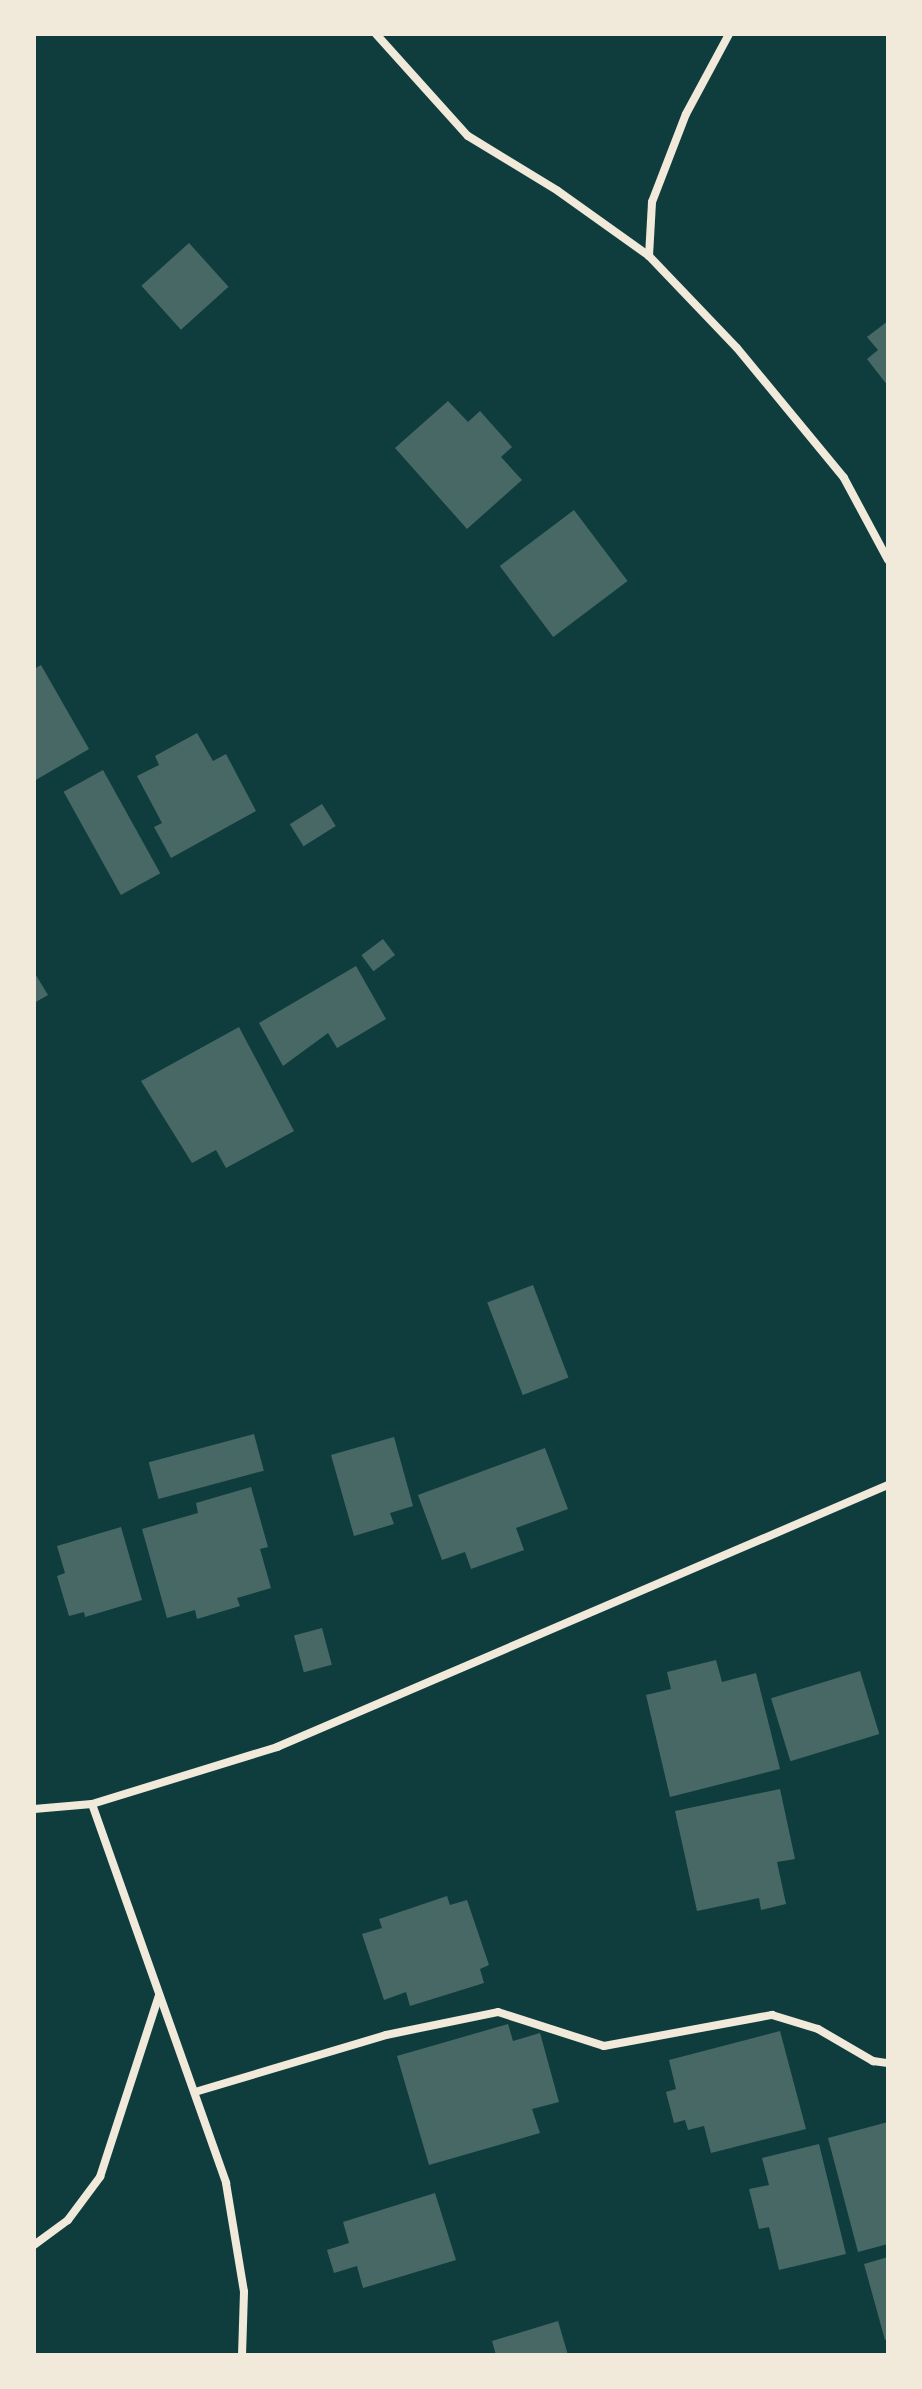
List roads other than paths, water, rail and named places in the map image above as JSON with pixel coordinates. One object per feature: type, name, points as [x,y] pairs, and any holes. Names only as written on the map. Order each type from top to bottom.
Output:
[{"type":"street","points":[[376,34],[468,136],[558,191],[649,256],[737,348],[844,478],[888,560]]},
{"type":"street","points":[[649,256],[652,202],[686,114],[729,34]]},
{"type":"street","points":[[34,1809],[92,1804],[277,1747],[888,1485]]},
{"type":"street","points":[[92,1804],[226,2183],[244,2292],[242,2355]]},
{"type":"street","points":[[34,2245],[68,2220],[100,2177],[159,1995]]},
{"type":"street","points":[[195,2092],[386,2035],[498,2012],[604,2046],[772,2015],[818,2029],[873,2061],[888,2063]]}]
